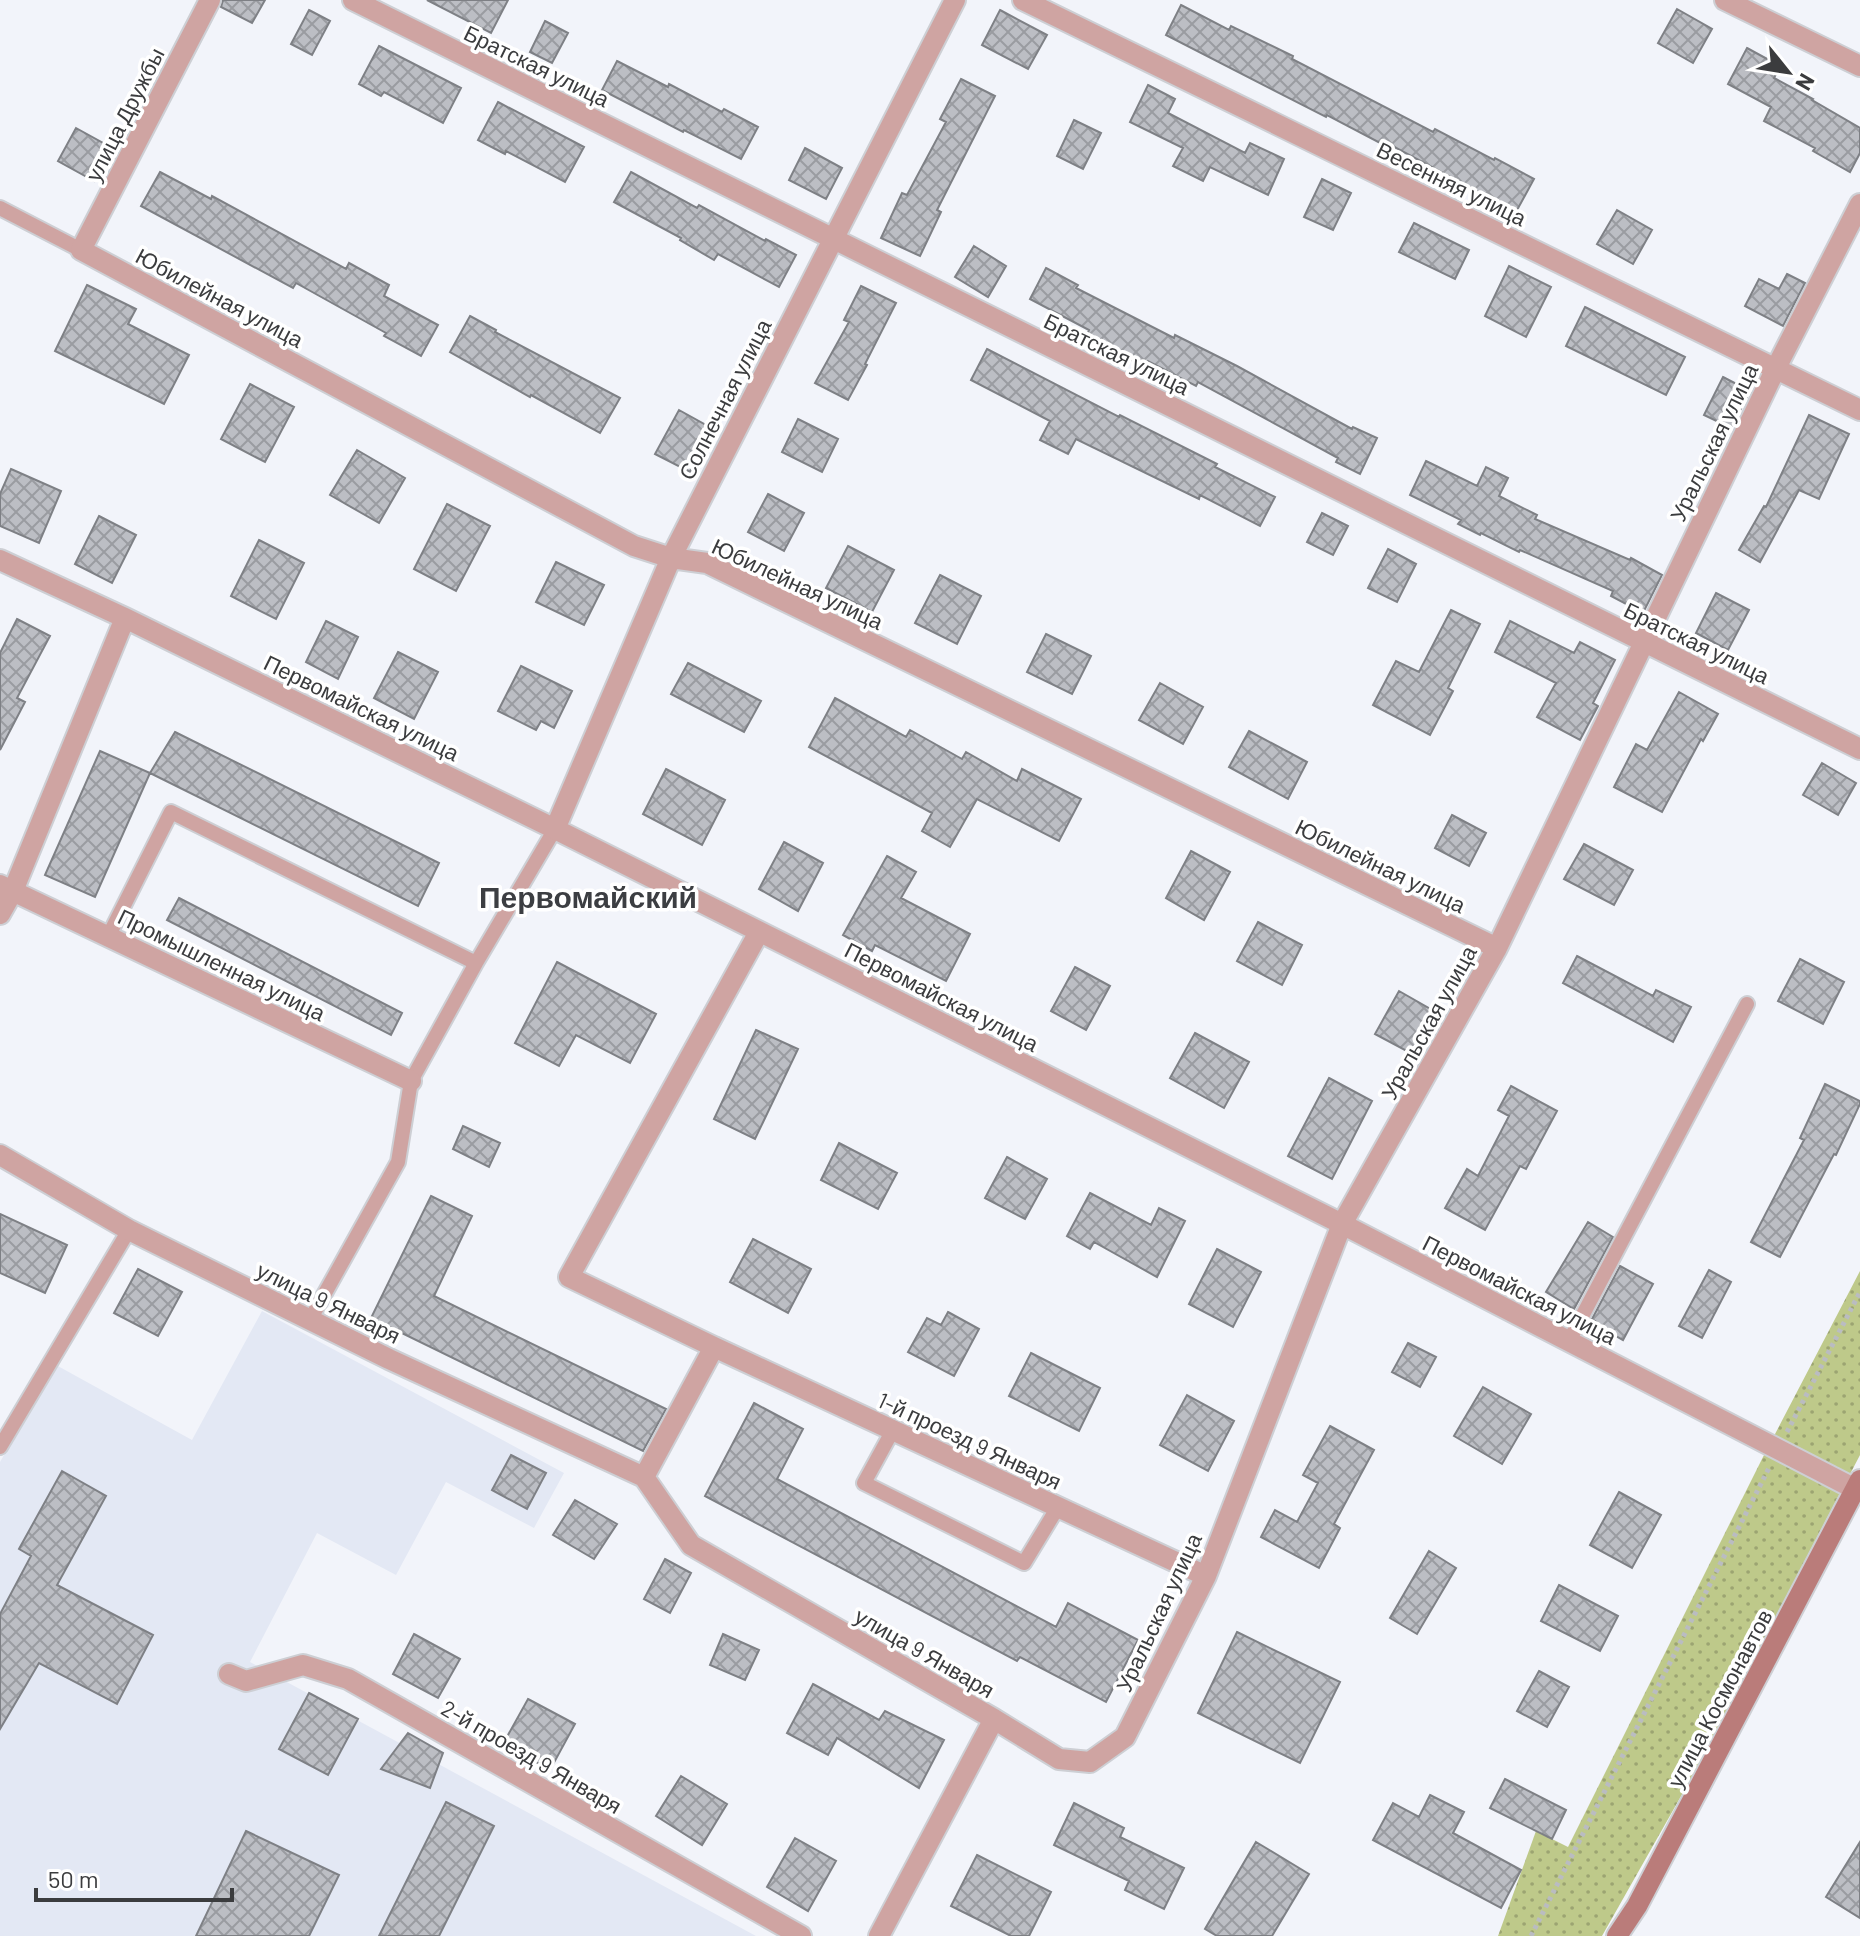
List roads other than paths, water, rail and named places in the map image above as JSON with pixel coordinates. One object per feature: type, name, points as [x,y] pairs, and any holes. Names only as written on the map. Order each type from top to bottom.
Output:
[{"type":"main road","name":"улица Космонавтов","points":[[1617,1936],[1637,1906],[1858,1484]]},
{"type":"street","name":"улица Дружбы","points":[[81,250],[210,0]]},
{"type":"street","name":"Братская улица","points":[[353,0],[1860,749]]},
{"type":"street","name":"Солнечная улица","points":[[555,829],[671,558],[955,0]]},
{"type":"street","name":"Весенняя улица","points":[[1023,0],[1860,410]]},
{"type":"street","points":[[1725,0],[1860,66]]},
{"type":"street","name":"Уральская улица","points":[[994,1719],[1059,1759],[1090,1762],[1125,1737],[1206,1576],[1342,1224],[1497,948],[1776,368],[1860,204]]},
{"type":"street","name":"Юбилейная улица","points":[[81,250],[634,546],[671,558],[707,563],[1497,948]]},
{"type":"street","name":"Первомайская улица","points":[[0,560],[555,829],[1342,1224],[1778,1449],[1858,1484]]},
{"type":"street","points":[[0,914],[6,888],[125,618]]},
{"type":"street","name":"Промышленная улица","points":[[6,888],[411,1081]]},
{"type":"street","points":[[644,1477],[714,1347],[569,1277],[759,932]]},
{"type":"street","name":"улица 9 Января","points":[[0,1155],[129,1230],[389,1359],[644,1477],[691,1545],[994,1719],[879,1936]]},
{"type":"street","name":"1-й проезд 9 Января","points":[[714,1347],[1206,1576]]},
{"type":"street","name":"2-й проезд 9 Января","points":[[229,1674],[246,1681],[303,1665],[348,1679],[801,1936]]},
{"type":"lane","name":"Юбилейная улица","points":[[0,208],[81,250]]},
{"type":"lane","points":[[108,937],[171,812],[476,963]]},
{"type":"lane","points":[[310,1320],[398,1162],[411,1081],[555,829]]},
{"type":"lane","points":[[1569,1341],[1747,1004]]},
{"type":"lane","points":[[0,1447],[129,1230]]},
{"type":"lane","points":[[893,1430],[864,1483],[1024,1563],[1058,1507]]},
{"type":"district","name":"Первомайский","points":[[588,896]]}]
